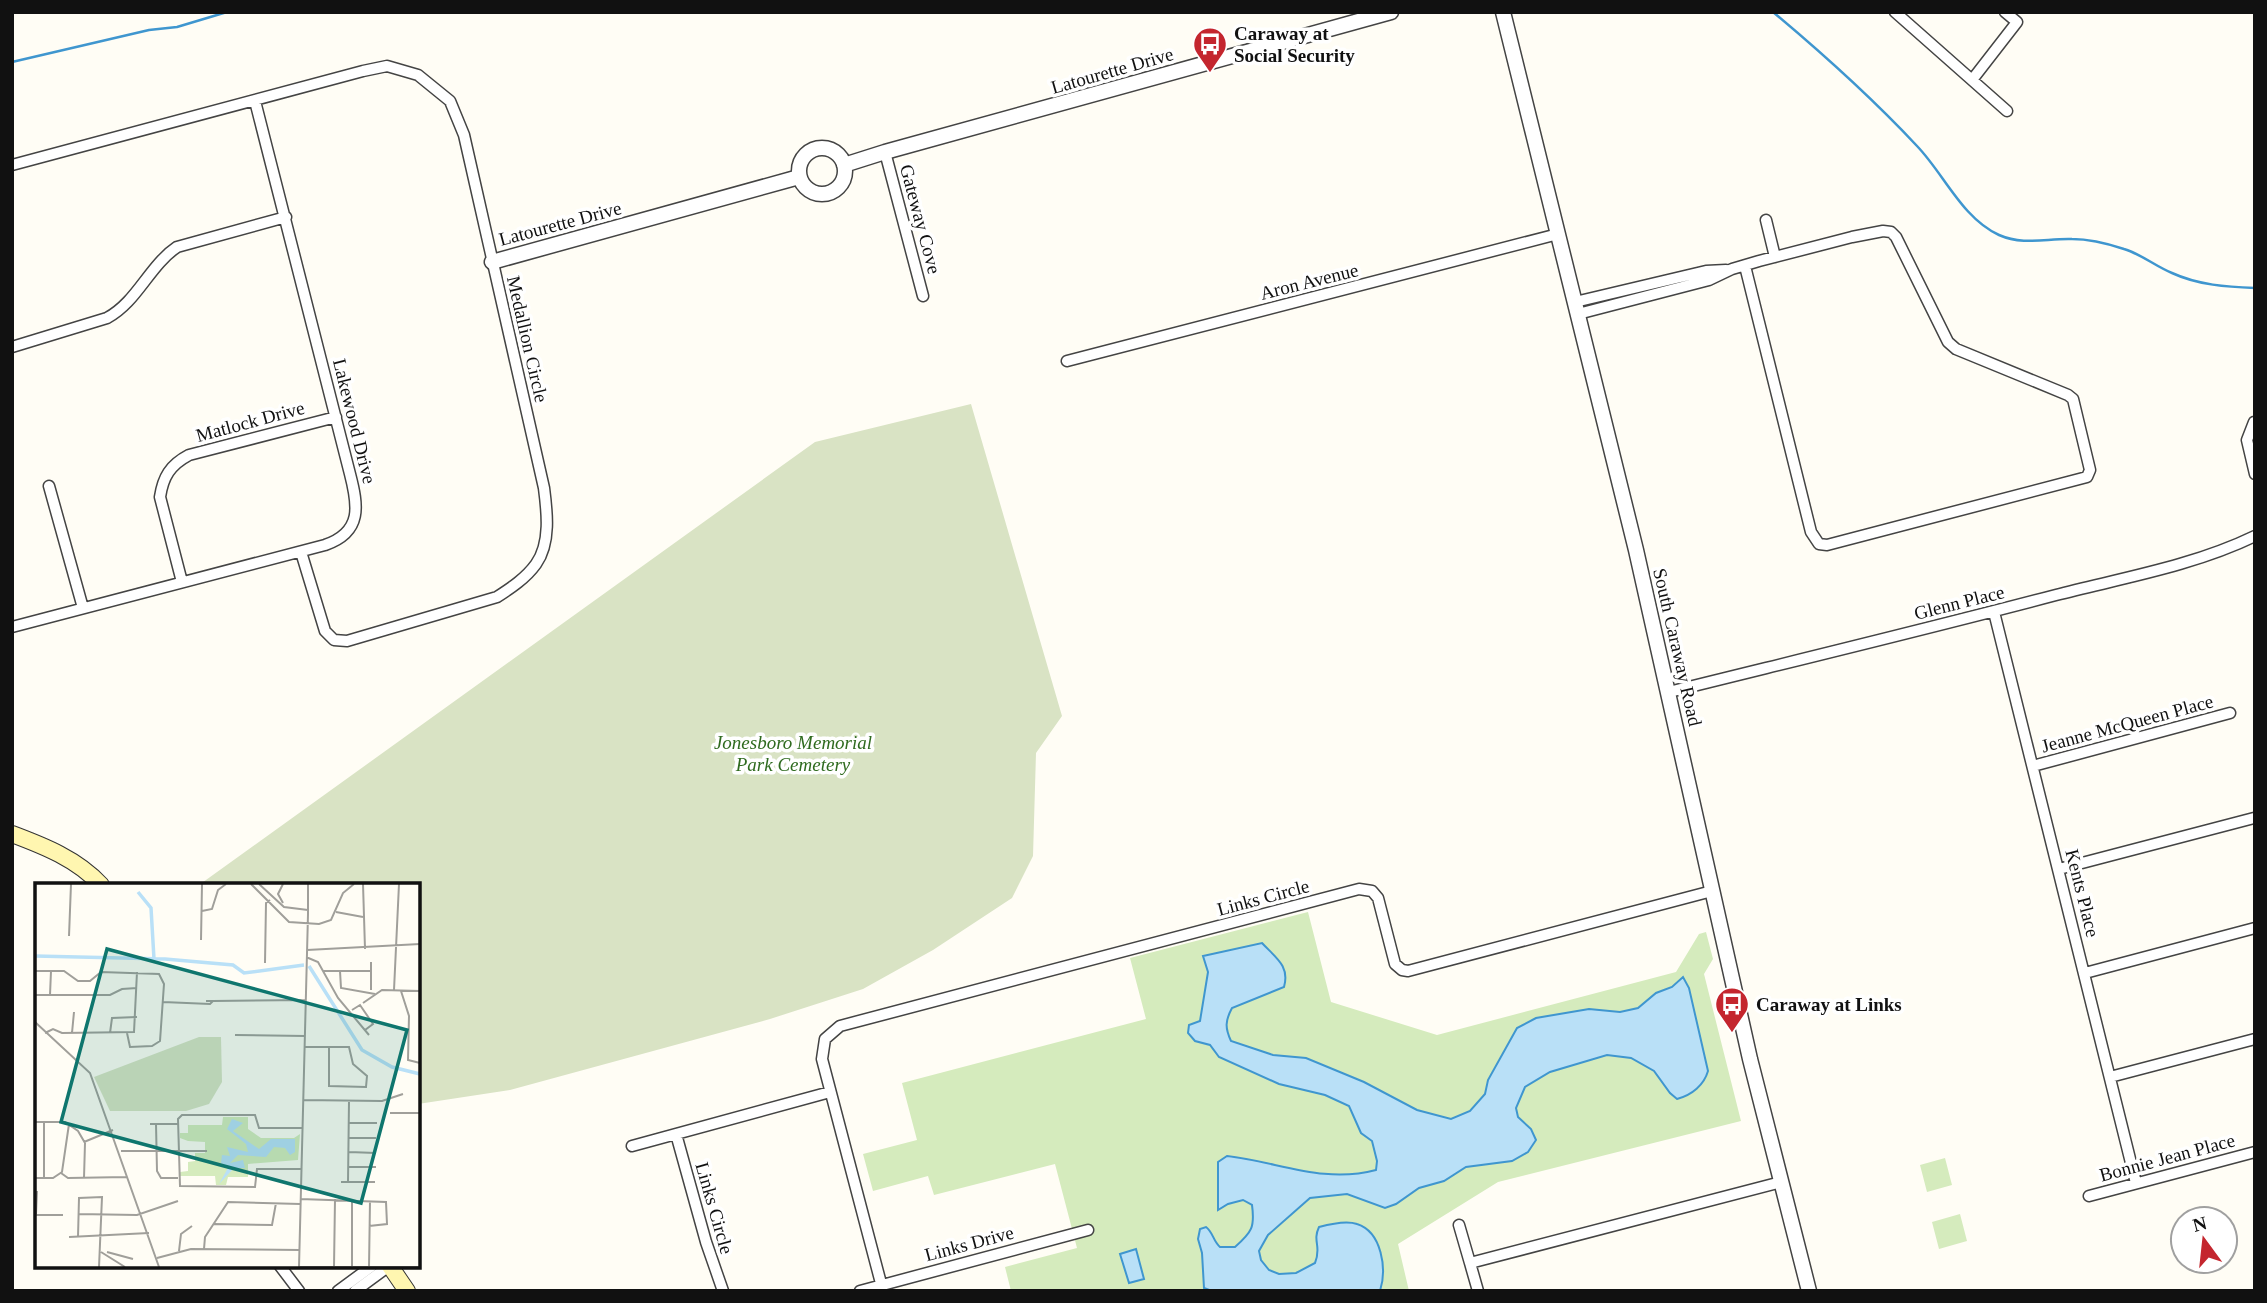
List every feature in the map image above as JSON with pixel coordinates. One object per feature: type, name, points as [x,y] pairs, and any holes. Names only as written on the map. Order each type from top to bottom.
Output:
[{"type":"main road","points":[[12,834],[57,853],[99,883]]},
{"type":"main road","points":[[391,1268],[407,1291]]},
{"type":"street","name":"Latourette Drive","points":[[844,165],[1391,12]]},
{"type":"street","name":"South Caraway Road","points":[[1503,12],[1669,692],[1750,1059],[1809,1291]]},
{"type":"street","points":[[1895,12],[2007,111]]},
{"type":"street","points":[[1972,80],[2017,22],[2006,12]]},
{"type":"street","name":"Medallion Circle","points":[[12,165],[387,66],[418,75],[450,101],[464,135],[544,488],[548,515],[544,543],[537,563],[516,584],[497,597],[347,641],[334,640],[325,631],[301,552]]},
{"type":"street","name":"Lakewood Drive","points":[[12,627],[334,542],[348,531],[355,516],[357,502],[255,101]]},
{"type":"street","points":[[828,149],[835,153],[844,165],[842,181],[838,188],[824,194],[808,190],[799,177],[801,161],[813,150],[828,149]]},
{"type":"street","name":"Gateway Cove","points":[[885,152],[923,296]]},
{"type":"street","name":"Latourette Drive","points":[[492,262],[799,177]]},
{"type":"street","points":[[12,347],[107,318],[118,312],[162,260],[177,247],[286,217]]},
{"type":"street","points":[[1766,220],[1775,257]]},
{"type":"street","points":[[1577,308],[1706,271],[1732,270],[1745,265],[1775,257],[1883,230],[1891,232],[1896,237],[1948,342],[1956,349],[2073,399],[2090,470],[2087,477],[1827,545],[1819,544],[1811,531],[1745,265]]},
{"type":"street","name":"Aron Avenue","points":[[1067,361],[1558,234]]},
{"type":"street","name":"Matlock Drive","points":[[182,582],[160,497],[169,470],[189,455],[336,417]]},
{"type":"street","points":[[2254,422],[2247,440],[2255,474]]},
{"type":"street","points":[[49,486],[83,608]]},
{"type":"street","name":"Glenn Place","points":[[1669,692],[1994,612],[2225,551],[2255,536]]},
{"type":"street","name":"Kents Place","points":[[1994,612],[2136,1183]]},
{"type":"street","name":"Jeanne McQueen Place","points":[[2033,766],[2230,713]]},
{"type":"street","points":[[2059,869],[2254,818]]},
{"type":"street","name":"Links Circle","points":[[882,1288],[822,1059],[825,1039],[840,1026],[1359,888],[1372,891],[1378,898],[1395,964],[1408,971],[1712,891]]},
{"type":"street","points":[[2085,973],[2255,928]]},
{"type":"street","points":[[2110,1077],[2255,1039]]},
{"type":"street","points":[[632,1146],[830,1091]]},
{"type":"street","name":"Links Circle","points":[[676,1134],[706,1242],[723,1291]]},
{"type":"street","name":"Bonnie Jean Place","points":[[2089,1196],[2255,1152]]},
{"type":"street","points":[[1470,1263],[1781,1182]]},
{"type":"street","points":[[1459,1225],[1478,1291]]},
{"type":"street","name":"Links Drive","points":[[860,1291],[882,1288],[1088,1230]]},
{"type":"street","points":[[282,1268],[299,1291]]},
{"type":"street","points":[[338,1291],[369,1268]]},
{"type":"street","points":[[355,1291],[387,1268]]},
{"type":"green space","name":"Jonesboro Memorial Park Cemetery","points":[[971,404],[1062,716],[1036,753],[1033,856],[1012,898],[933,950],[863,989],[770,1019],[510,1090],[420,1104],[420,883],[202,883],[815,442]]},
{"type":"green space","points":[[1308,912],[1331,1002],[1437,1035],[1676,972],[1699,934],[1706,932],[1713,959],[1704,974],[1741,1121],[1498,1182],[1398,1244],[1409,1291],[1011,1291],[1005,1267],[1077,1248],[1055,1164],[934,1195],[928,1176],[873,1191],[863,1154],[917,1140],[902,1083],[1146,1019],[1130,958]]},
{"type":"green space","points":[[1945,1158],[1952,1185],[1927,1192],[1920,1165]]},
{"type":"green space","points":[[1960,1214],[1967,1241],[1939,1249],[1932,1222]]},
{"type":"water","points":[[1262,943],[1283,968],[1284,987],[1232,1008],[1227,1024],[1231,1041],[1273,1055],[1306,1058],[1364,1082],[1417,1110],[1451,1119],[1470,1111],[1485,1094],[1488,1080],[1517,1028],[1536,1018],[1589,1009],[1620,1012],[1638,1008],[1656,993],[1672,987],[1683,977],[1689,988],[1708,1071],[1697,1089],[1677,1099],[1654,1071],[1631,1058],[1607,1055],[1550,1072],[1525,1087],[1516,1108],[1518,1117],[1531,1129],[1536,1140],[1528,1152],[1512,1161],[1466,1167],[1444,1181],[1419,1188],[1396,1204],[1385,1208],[1347,1194],[1310,1198],[1268,1235],[1259,1251],[1261,1260],[1269,1270],[1279,1274],[1296,1273],[1315,1263],[1319,1227],[1343,1222],[1357,1224],[1365,1228],[1377,1243],[1383,1272],[1380,1291],[1212,1291],[1204,1288],[1202,1253],[1198,1239],[1200,1229],[1206,1227],[1220,1247],[1235,1247],[1249,1233],[1253,1219],[1252,1205],[1243,1200],[1218,1210],[1218,1162],[1227,1156],[1338,1175],[1376,1170],[1377,1161],[1372,1141],[1361,1133],[1349,1106],[1325,1095],[1279,1084],[1219,1057],[1210,1045],[1195,1041],[1188,1033],[1189,1025],[1200,1021],[1208,972],[1203,956]]},
{"type":"water","points":[[1136,1249],[1144,1279],[1129,1283],[1120,1254]]},
{"type":"waterway","points":[[12,62],[149,30],[177,27],[227,12]]},
{"type":"waterway","points":[[1773,12],[1883,111],[1927,157],[1974,218],[1999,235],[2026,241],[2072,239],[2099,242],[2130,251],[2166,270],[2202,283],[2255,288]]},
{"type":"place","name":"Caraway at Social Security","points":[[1210,74]]},
{"type":"place","name":"Caraway at Links","points":[[1732,1034]]}]
